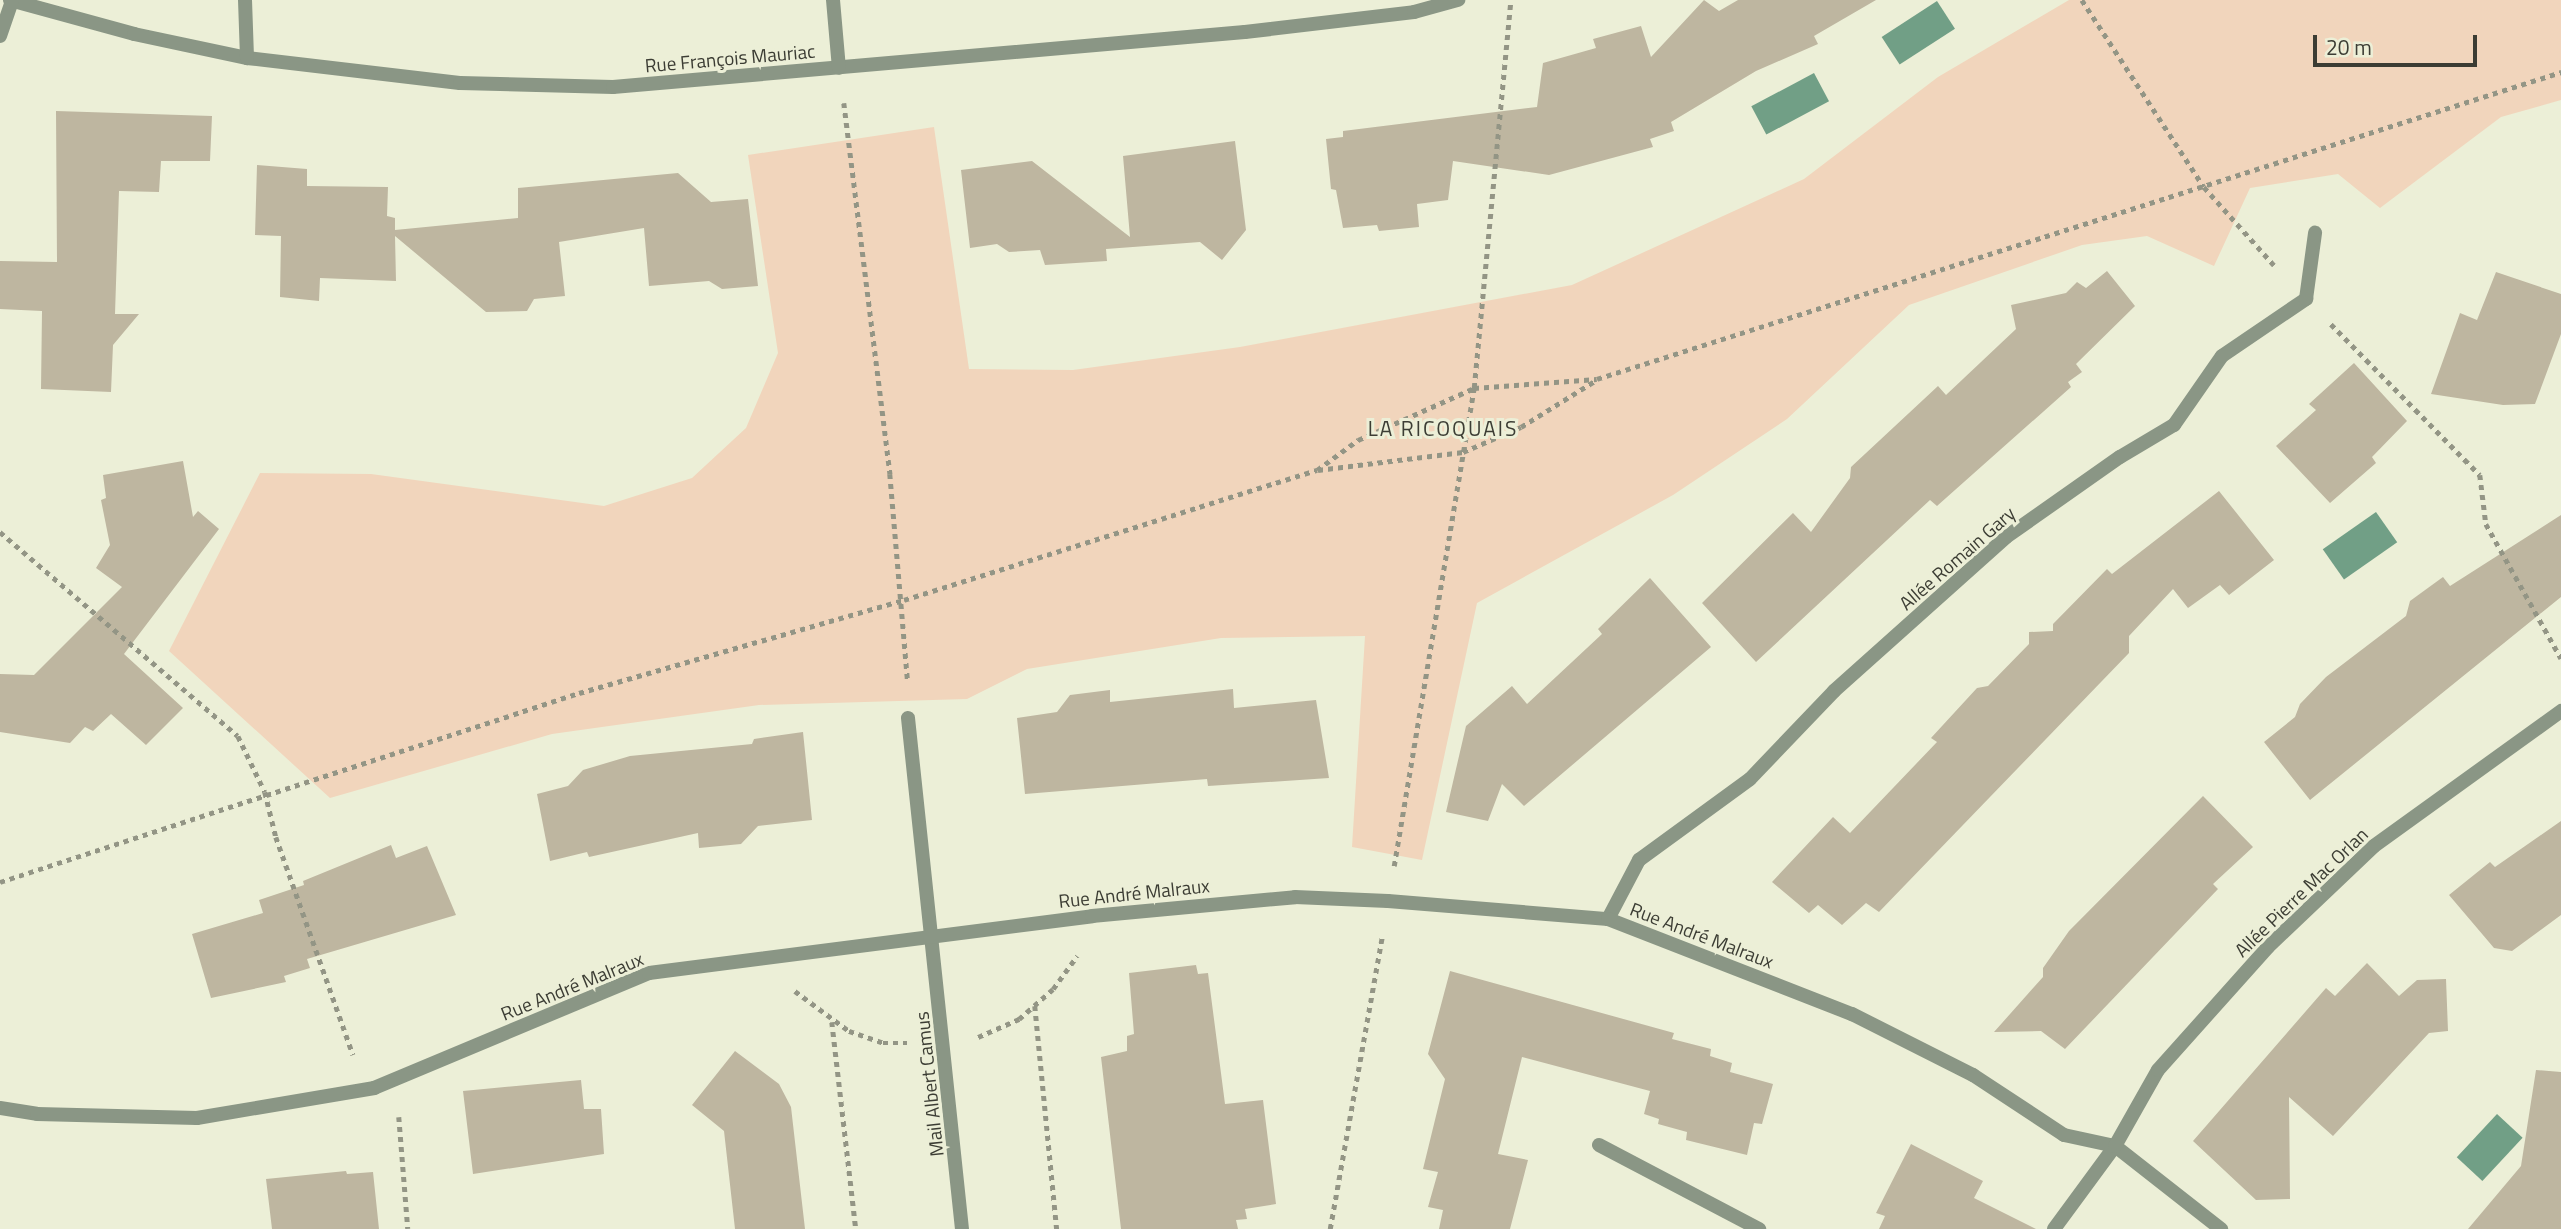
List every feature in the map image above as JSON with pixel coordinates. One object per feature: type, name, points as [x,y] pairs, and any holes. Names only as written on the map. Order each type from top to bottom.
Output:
[{"type":"street","points":[[0,36],[11,0]]},
{"type":"street","name":"Rue François Mauriac","points":[[11,0],[134,34],[247,58],[460,83],[613,87],[839,68],[1458,0]]},
{"type":"street","points":[[245,0],[247,58]]},
{"type":"street","points":[[833,0],[839,68]]},
{"type":"street","name":"Allée Romain Gary","points":[[1608,919],[1639,860],[1751,779],[1834,691],[2007,537],[2120,457],[2174,425],[2222,356],[2306,299],[2315,233]]},
{"type":"street","name":"Allée Pierre Mac Orlan","points":[[2054,1229],[2115,1146],[2158,1070],[2267,947],[2374,846],[2561,711]]},
{"type":"street","name":"Mail Albert Camus","points":[[908,718],[962,1229]]},
{"type":"street","name":"Rue André Malraux","points":[[0,1108],[37,1114],[197,1118],[374,1088],[649,973],[932,935],[1295,897],[1388,901],[1608,919],[1852,1014],[1973,1075],[2064,1135],[2115,1146],[2221,1229]]},
{"type":"street","points":[[1599,1145],[1759,1229]]},
{"type":"path","points":[[1330,1229],[1474,388],[1511,0]]},
{"type":"path","points":[[839,68],[904,600],[908,718]]},
{"type":"path","points":[[1317,470],[1358,440],[1474,388],[1597,379],[2561,72]]},
{"type":"path","points":[[0,881],[265,792],[579,693],[904,600],[1317,470],[1463,452],[1521,427],[1597,379]]},
{"type":"path","points":[[0,532],[238,736],[265,792],[348,1049],[374,1088],[399,1113],[408,1229]]},
{"type":"path","points":[[1035,1005],[1057,1229]]},
{"type":"path","points":[[832,1021],[856,1229]]},
{"type":"shaded area","points":[[2069,0],[2561,0],[2561,100],[2501,117],[2380,208],[2338,174],[2250,188],[2214,266],[2147,236],[2082,245],[1909,305],[1787,419],[1673,495],[1477,603],[1422,860],[1352,847],[1365,636],[1221,638],[1027,669],[967,699],[759,705],[552,734],[330,798],[169,651],[260,473],[371,474],[604,506],[692,478],[746,428],[778,353],[748,155],[934,127],[969,369],[1073,370],[1240,347],[1572,285],[1804,179],[1938,77]]},
{"type":"shaded area","points":[[1937,1],[1955,29],[1900,65],[1882,37]]},
{"type":"shaded area","points":[[1814,73],[1829,101],[1766,135],[1751,106]]},
{"type":"shaded area","points":[[2376,512],[2397,542],[2344,580],[2323,549]]},
{"type":"shaded area","points":[[2497,1114],[2523,1138],[2482,1181],[2457,1157]]},
{"type":"building","points":[[1704,0],[1719,11],[1738,0],[1876,0],[1814,36],[1818,44],[1756,71],[1671,122],[1674,131],[1650,139],[1653,147],[1549,175],[1453,161],[1448,200],[1417,204],[1419,227],[1379,231],[1377,225],[1343,228],[1336,190],[1331,189],[1326,139],[1343,137],[1343,131],[1537,107],[1543,63],[1596,48],[1593,39],[1641,26],[1651,57]]},
{"type":"building","points":[[56,111],[212,116],[210,161],[161,161],[159,192],[119,191],[115,314],[139,314],[113,345],[111,392],[41,389],[42,311],[0,309],[0,261],[57,262]]},
{"type":"building","points":[[1235,141],[1246,230],[1222,260],[1200,242],[1106,249],[1107,261],[1045,265],[1040,250],[1009,252],[997,244],[970,248],[961,170],[1032,161],[1130,237],[1123,156]]},
{"type":"building","points":[[257,165],[307,169],[307,186],[388,187],[387,216],[395,218],[395,230],[518,218],[518,188],[678,173],[711,202],[748,199],[758,286],[722,289],[709,281],[649,286],[644,228],[559,242],[565,296],[534,299],[527,311],[486,312],[395,236],[396,281],[320,278],[319,301],[280,297],[281,236],[255,235]]},
{"type":"building","points":[[2107,271],[2135,306],[2076,364],[2082,372],[2068,382],[2071,387],[1937,506],[1930,500],[1756,662],[1702,603],[1793,513],[1811,532],[1850,478],[1851,467],[1938,386],[1946,395],[2016,329],[2011,305],[2066,293],[2077,282],[2086,288]]},
{"type":"building","points":[[2496,272],[2561,294],[2561,334],[2535,404],[2503,405],[2431,394],[2460,313],[2477,320]]},
{"type":"building","points":[[2354,363],[2407,421],[2372,457],[2376,463],[2330,503],[2276,446],[2316,410],[2309,404]]},
{"type":"building","points":[[183,461],[193,517],[198,511],[219,529],[124,654],[183,708],[146,745],[111,714],[93,731],[85,727],[70,743],[0,732],[0,674],[34,675],[122,587],[96,568],[110,545],[101,500],[106,498],[103,475]]},
{"type":"building","points":[[2219,491],[2274,560],[2229,595],[2220,585],[2188,608],[2173,589],[2129,636],[2129,653],[1879,912],[1866,903],[1842,925],[1818,905],[1809,913],[1772,882],[1833,817],[1850,833],[1937,742],[1931,738],[1977,688],[1988,686],[2029,644],[2029,632],[2053,631],[2053,624],[2107,569],[2112,574]]},
{"type":"building","points":[[2561,515],[2561,597],[2310,800],[2264,742],[2295,717],[2300,704],[2326,677],[2406,616],[2410,601],[2443,577],[2450,586]]},
{"type":"building","points":[[1650,578],[1711,647],[1524,806],[1502,784],[1488,821],[1446,812],[1466,726],[1512,686],[1527,704],[1602,634],[1598,629]]},
{"type":"building","points":[[1233,689],[1234,708],[1316,700],[1329,778],[1208,786],[1207,779],[1025,794],[1017,718],[1057,712],[1070,695],[1110,690],[1110,702]]},
{"type":"building","points":[[803,732],[812,820],[758,826],[741,844],[699,848],[698,833],[589,857],[587,852],[550,861],[537,794],[568,786],[583,770],[630,756],[752,744],[754,739]]},
{"type":"building","points":[[2203,796],[2253,847],[2213,884],[2218,889],[2065,1049],[2041,1031],[1994,1032],[2043,977],[2043,968],[2069,931]]},
{"type":"building","points":[[2561,821],[2561,915],[2512,951],[2494,948],[2449,895],[2490,862],[2495,867]]},
{"type":"building","points":[[391,845],[396,858],[427,846],[456,915],[307,959],[310,968],[284,976],[286,982],[211,998],[192,934],[263,913],[259,900],[304,885],[303,881]]},
{"type":"building","points":[[2367,963],[2399,996],[2417,980],[2446,979],[2448,1031],[2429,1033],[2333,1136],[2289,1097],[2290,1199],[2256,1200],[2193,1141],[2326,988],[2335,996]]},
{"type":"building","points":[[1196,965],[1198,974],[1208,973],[1225,1104],[1263,1100],[1276,1204],[1245,1209],[1247,1219],[1236,1220],[1238,1229],[1121,1229],[1101,1057],[1127,1051],[1127,1036],[1134,1034],[1129,973]]},
{"type":"building","points":[[1450,971],[1674,1033],[1672,1039],[1711,1049],[1710,1056],[1732,1063],[1730,1072],[1773,1084],[1762,1124],[1754,1123],[1747,1155],[1686,1140],[1687,1132],[1658,1124],[1659,1119],[1644,1114],[1650,1091],[1522,1057],[1498,1154],[1528,1160],[1510,1229],[1439,1229],[1443,1210],[1428,1207],[1438,1172],[1423,1169],[1445,1079],[1428,1054]]},
{"type":"building","points":[[735,1051],[779,1084],[791,1107],[805,1229],[735,1229],[724,1131],[692,1105]]},
{"type":"building","points":[[2536,1070],[2561,1072],[2561,1229],[2468,1229],[2521,1166]]},
{"type":"building","points":[[581,1080],[584,1109],[601,1109],[604,1154],[473,1174],[463,1091]]},
{"type":"building","points":[[1911,1144],[1983,1181],[1974,1198],[2036,1229],[1879,1229],[1885,1216],[1876,1213]]},
{"type":"building","points":[[346,1171],[347,1174],[373,1172],[379,1229],[272,1229],[266,1179]]},
{"type":"district","name":"LA RICOQUAIS","points":[[1443,428]]}]
